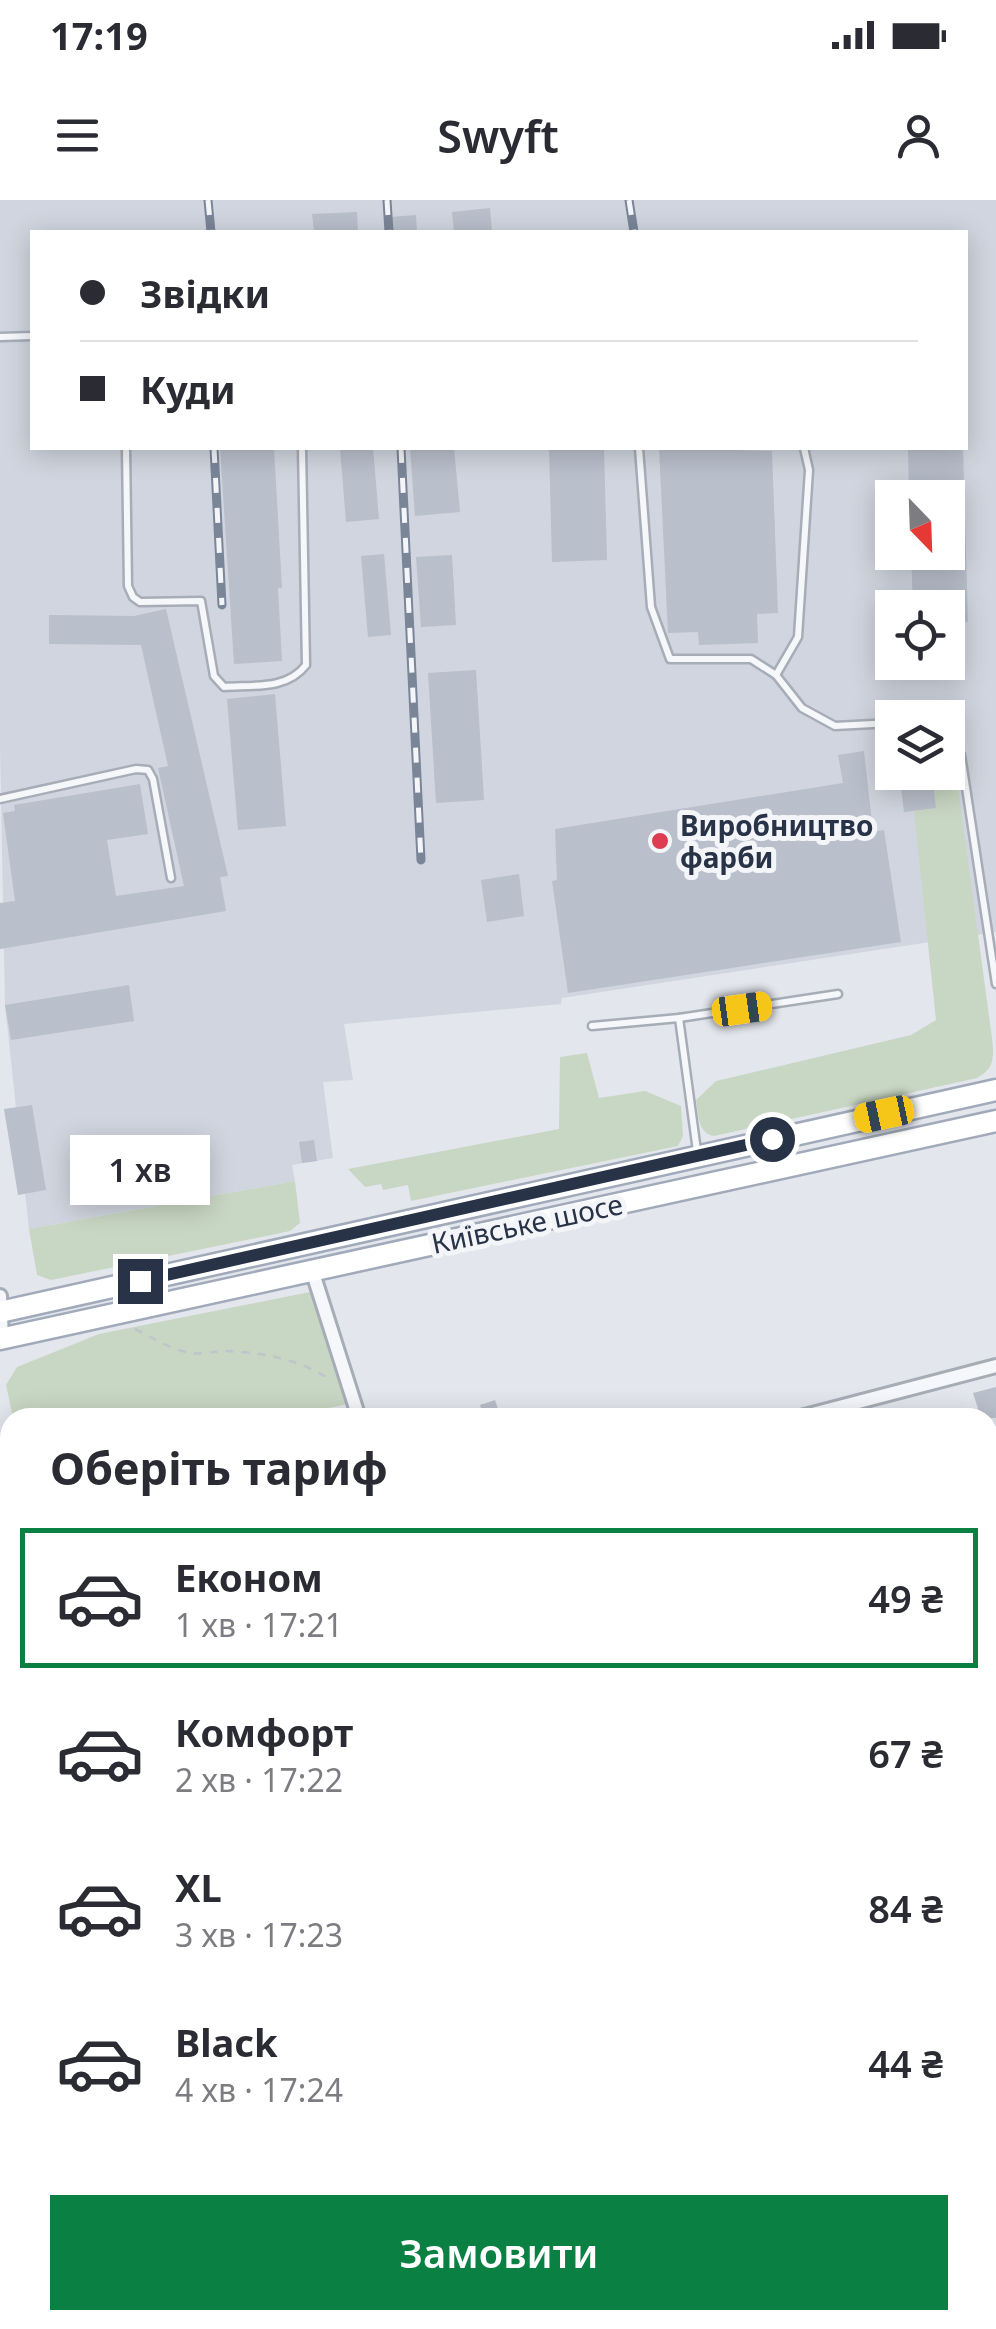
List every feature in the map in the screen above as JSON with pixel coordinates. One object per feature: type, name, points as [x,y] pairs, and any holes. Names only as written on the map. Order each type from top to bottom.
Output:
[{"type":"main road","points":[[0,1312],[996,1090]]},
{"type":"main road","name":"Київське шосе","points":[[1,1338],[996,1121]]},
{"type":"street","points":[[312,1270],[355,1408]]},
{"type":"street","points":[[0,1296],[1,1338]]},
{"type":"street","points":[[835,1408],[996,1366]]},
{"type":"lane","points":[[0,337],[30,336]]},
{"type":"lane","points":[[126,450],[128,586],[140,602],[201,601],[214,676],[224,687],[281,684],[298,676],[306,665],[302,450]]},
{"type":"lane","points":[[639,450],[651,608],[670,659],[751,659],[776,674],[802,708],[835,726],[875,725]]},
{"type":"lane","points":[[776,674],[798,636],[809,470],[804,450]]},
{"type":"lane","points":[[0,799],[136,769],[148,770],[153,779],[171,878]]},
{"type":"lane","points":[[965,778],[993,940],[996,984]]},
{"type":"lane","points":[[592,1026],[678,1018],[838,994]]},
{"type":"lane","points":[[678,1018],[698,1156]]},
{"type":"path","points":[[110,1315],[159,1338],[172,1349],[198,1354],[251,1353],[303,1365],[351,1396]]},
{"type":"shaded area","points":[[0,200],[996,200],[996,932],[562,998],[561,1004],[344,1024],[353,1080],[323,1082],[333,1158],[292,1165],[295,1181],[29,1229],[5,1005],[0,746]]},
{"type":"green space","points":[[934,790],[958,790],[992,1038],[990,1066],[977,1078],[714,1136],[708,1134],[700,1122],[696,1100],[716,1081],[911,1035],[936,1020],[914,811],[936,808]]},
{"type":"green space","points":[[587,1053],[599,1098],[645,1091],[681,1106],[683,1136],[678,1146],[411,1201],[408,1185],[383,1190],[381,1184],[365,1187],[348,1169],[559,1129],[560,1057]]},
{"type":"green space","points":[[295,1181],[300,1223],[290,1231],[51,1280],[37,1275],[29,1229]]},
{"type":"green space","points":[[310,1292],[348,1404],[329,1408],[11,1408],[6,1385],[17,1367],[99,1334]]},
{"type":"building","points":[[490,208],[492,230],[454,230],[452,212]]},
{"type":"building","points":[[357,212],[358,230],[314,230],[312,214]]},
{"type":"building","points":[[416,215],[417,230],[391,230],[390,217]]},
{"type":"building","points":[[220,450],[274,450],[282,661],[234,664]]},
{"type":"building","points":[[340,450],[373,450],[379,519],[346,522]]},
{"type":"building","points":[[410,450],[454,450],[460,512],[415,516]]},
{"type":"building","points":[[549,450],[604,450],[607,560],[552,562]]},
{"type":"building","points":[[659,450],[772,451],[778,613],[757,614],[758,643],[699,645],[698,632],[668,633]]},
{"type":"building","points":[[908,450],[963,450],[964,480],[909,480]]},
{"type":"building","points":[[965,518],[968,622],[965,590],[912,590],[912,570],[965,570]]},
{"type":"building","points":[[384,554],[391,635],[368,637],[361,556]]},
{"type":"building","points":[[452,555],[456,625],[421,627],[416,557]]},
{"type":"building","points":[[166,609],[228,876],[220,877],[226,911],[0,949],[0,903],[15,901],[3,813],[15,811],[14,805],[140,784],[148,834],[107,840],[116,896],[184,886],[158,768],[168,766],[141,645],[49,644],[49,615],[134,616]]},
{"type":"building","points":[[476,670],[484,800],[436,803],[428,673]]},
{"type":"building","points":[[275,694],[286,826],[238,830],[227,699]]},
{"type":"building","points":[[864,751],[873,832],[884,830],[901,942],[568,993],[552,881],[557,880],[555,829],[843,783],[838,755]]},
{"type":"building","points":[[901,790],[934,790],[936,808],[904,812]]},
{"type":"building","points":[[519,874],[524,916],[487,922],[481,880]]},
{"type":"building","points":[[129,985],[134,1021],[11,1040],[5,1005]]},
{"type":"building","points":[[32,1105],[46,1190],[18,1195],[4,1109]]},
{"type":"building","points":[[314,1140],[317,1161],[302,1163],[299,1142]]},
{"type":"building","points":[[996,1387],[996,1408],[978,1408],[973,1393]]},
{"type":"building","points":[[495,1400],[498,1408],[481,1408],[480,1405]]},
{"type":"railway","points":[[208,200],[211,230]]},
{"type":"railway","points":[[387,200],[389,230]]},
{"type":"railway","points":[[629,200],[634,230]]},
{"type":"railway","points":[[214,450],[222,605]]},
{"type":"railway","points":[[401,450],[421,860]]},
{"type":"place","name":"Виробництво фарби","points":[[660,841]]},
{"type":"route","points":[[140,1281],[772,1139]]}]
